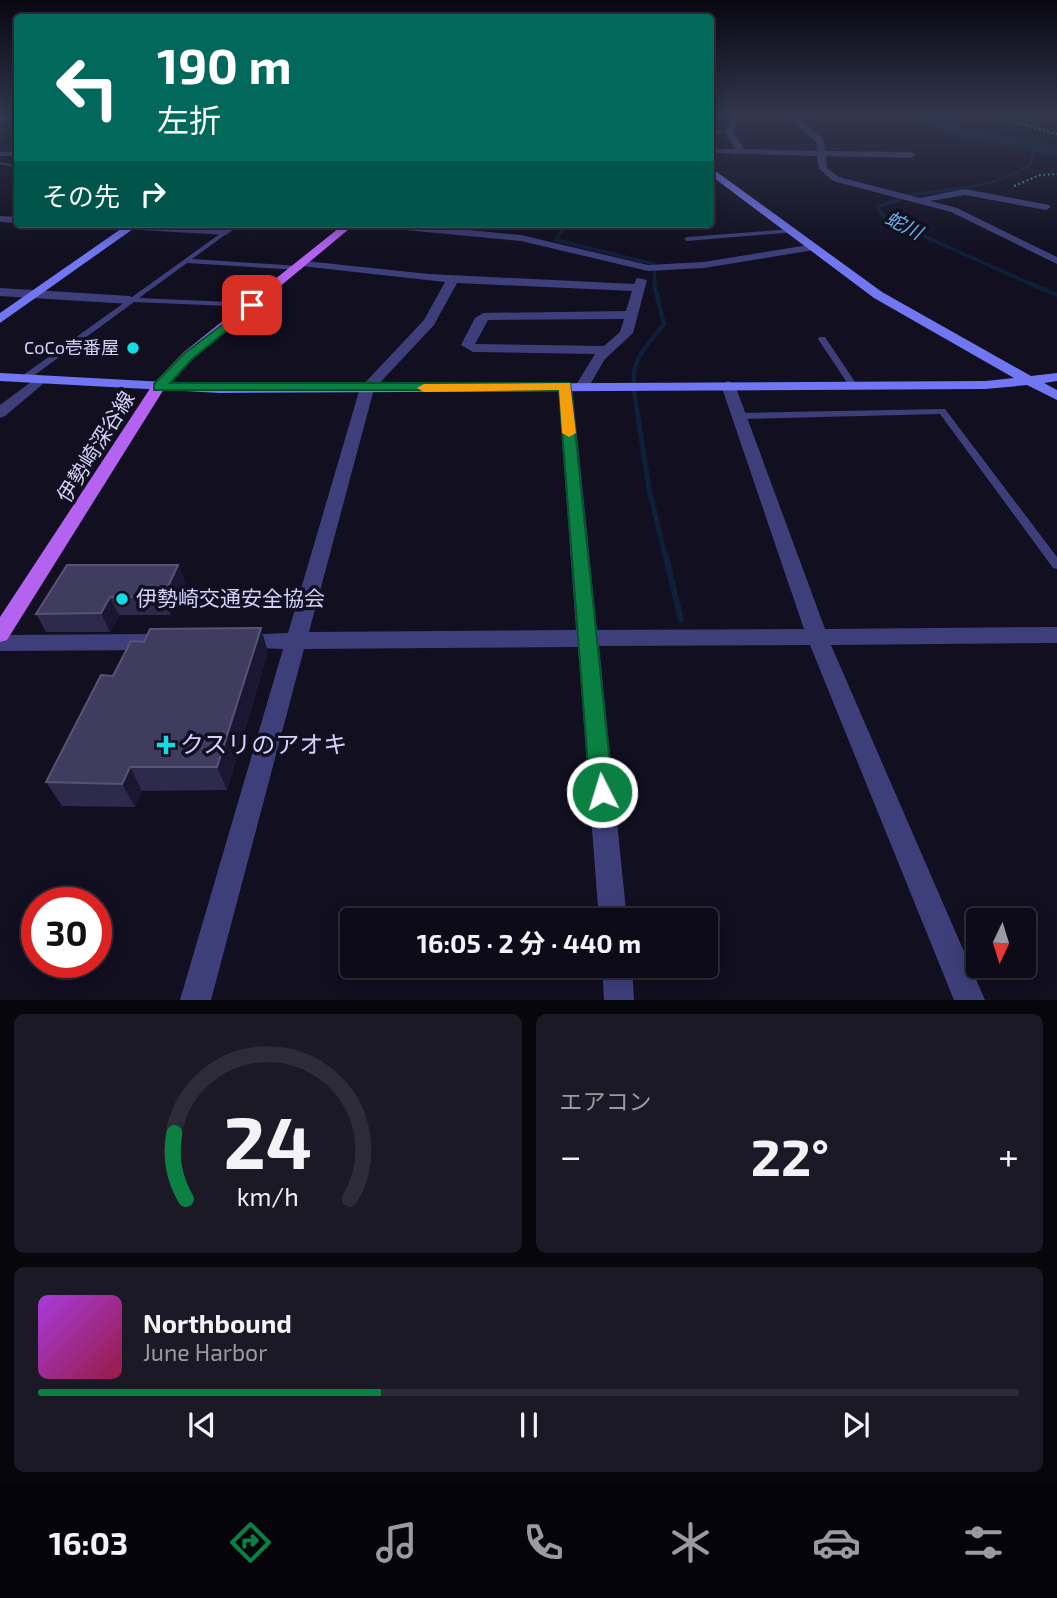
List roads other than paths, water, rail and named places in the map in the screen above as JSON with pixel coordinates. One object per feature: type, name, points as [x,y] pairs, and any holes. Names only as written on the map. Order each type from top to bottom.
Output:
[{"type":"main road","name":"伊勢崎深谷線","points":[[0,634],[159,387],[189,355],[302,266],[345,228]]},
{"type":"street","points":[[821,162],[823,169],[836,180],[954,210],[1054,258]]},
{"type":"street","points":[[714,176],[897,308],[1057,396]]},
{"type":"street","points":[[914,200],[965,192],[1046,207]]},
{"type":"street","points":[[0,319],[129,228]]},
{"type":"street","points":[[173,228],[226,232],[231,228]]},
{"type":"street","points":[[455,228],[496,230],[648,268],[705,265],[814,247]]},
{"type":"street","points":[[302,266],[453,279],[638,288]]},
{"type":"street","points":[[612,908],[589,638],[574,386],[626,333],[638,288],[648,268]]},
{"type":"street","points":[[195,999],[367,388],[429,322],[453,279]]},
{"type":"street","points":[[0,292],[130,300]]},
{"type":"street","points":[[608,350],[473,348],[468,345],[481,318],[487,316],[630,315]]},
{"type":"street","points":[[0,377],[159,387],[367,388],[986,385],[1057,377]]},
{"type":"street","points":[[0,413],[32,379]]},
{"type":"street","points":[[728,385],[817,636],[970,999]]},
{"type":"street","points":[[215,642],[1057,635]]},
{"type":"street","points":[[0,643],[174,642]]},
{"type":"street","points":[[618,978],[620,999]]},
{"type":"lane","points":[[687,239],[793,231]]},
{"type":"lane","points":[[32,379],[130,300],[226,232]]},
{"type":"lane","points":[[187,261],[302,266]]},
{"type":"lane","points":[[130,300],[252,305]]},
{"type":"lane","points":[[822,338],[853,385]]},
{"type":"lane","points":[[740,416],[942,411],[1057,565]]},
{"type":"waterway","name":"蛇川","points":[[944,190],[1000,179],[1031,162]]},
{"type":"waterway","name":"蛇川","points":[[961,189],[915,194],[877,207],[886,219],[1033,285]]},
{"type":"waterway","points":[[563,228],[556,240],[654,264],[655,285]]},
{"type":"waterway","points":[[636,405],[634,379],[637,361],[664,324],[654,283]]},
{"type":"waterway","name":"蛇川","points":[[1029,283],[1057,295]]},
{"type":"waterway","points":[[636,404],[649,489],[666,559]]},
{"type":"waterway","points":[[666,557],[681,620]]},
{"type":"place","name":"CoCo壱番屋","points":[[133,348]]},
{"type":"place","name":"伊勢崎交通安全協会","points":[[122,599]]},
{"type":"place","name":"クスリのアオキ","points":[[166,745]]}]
